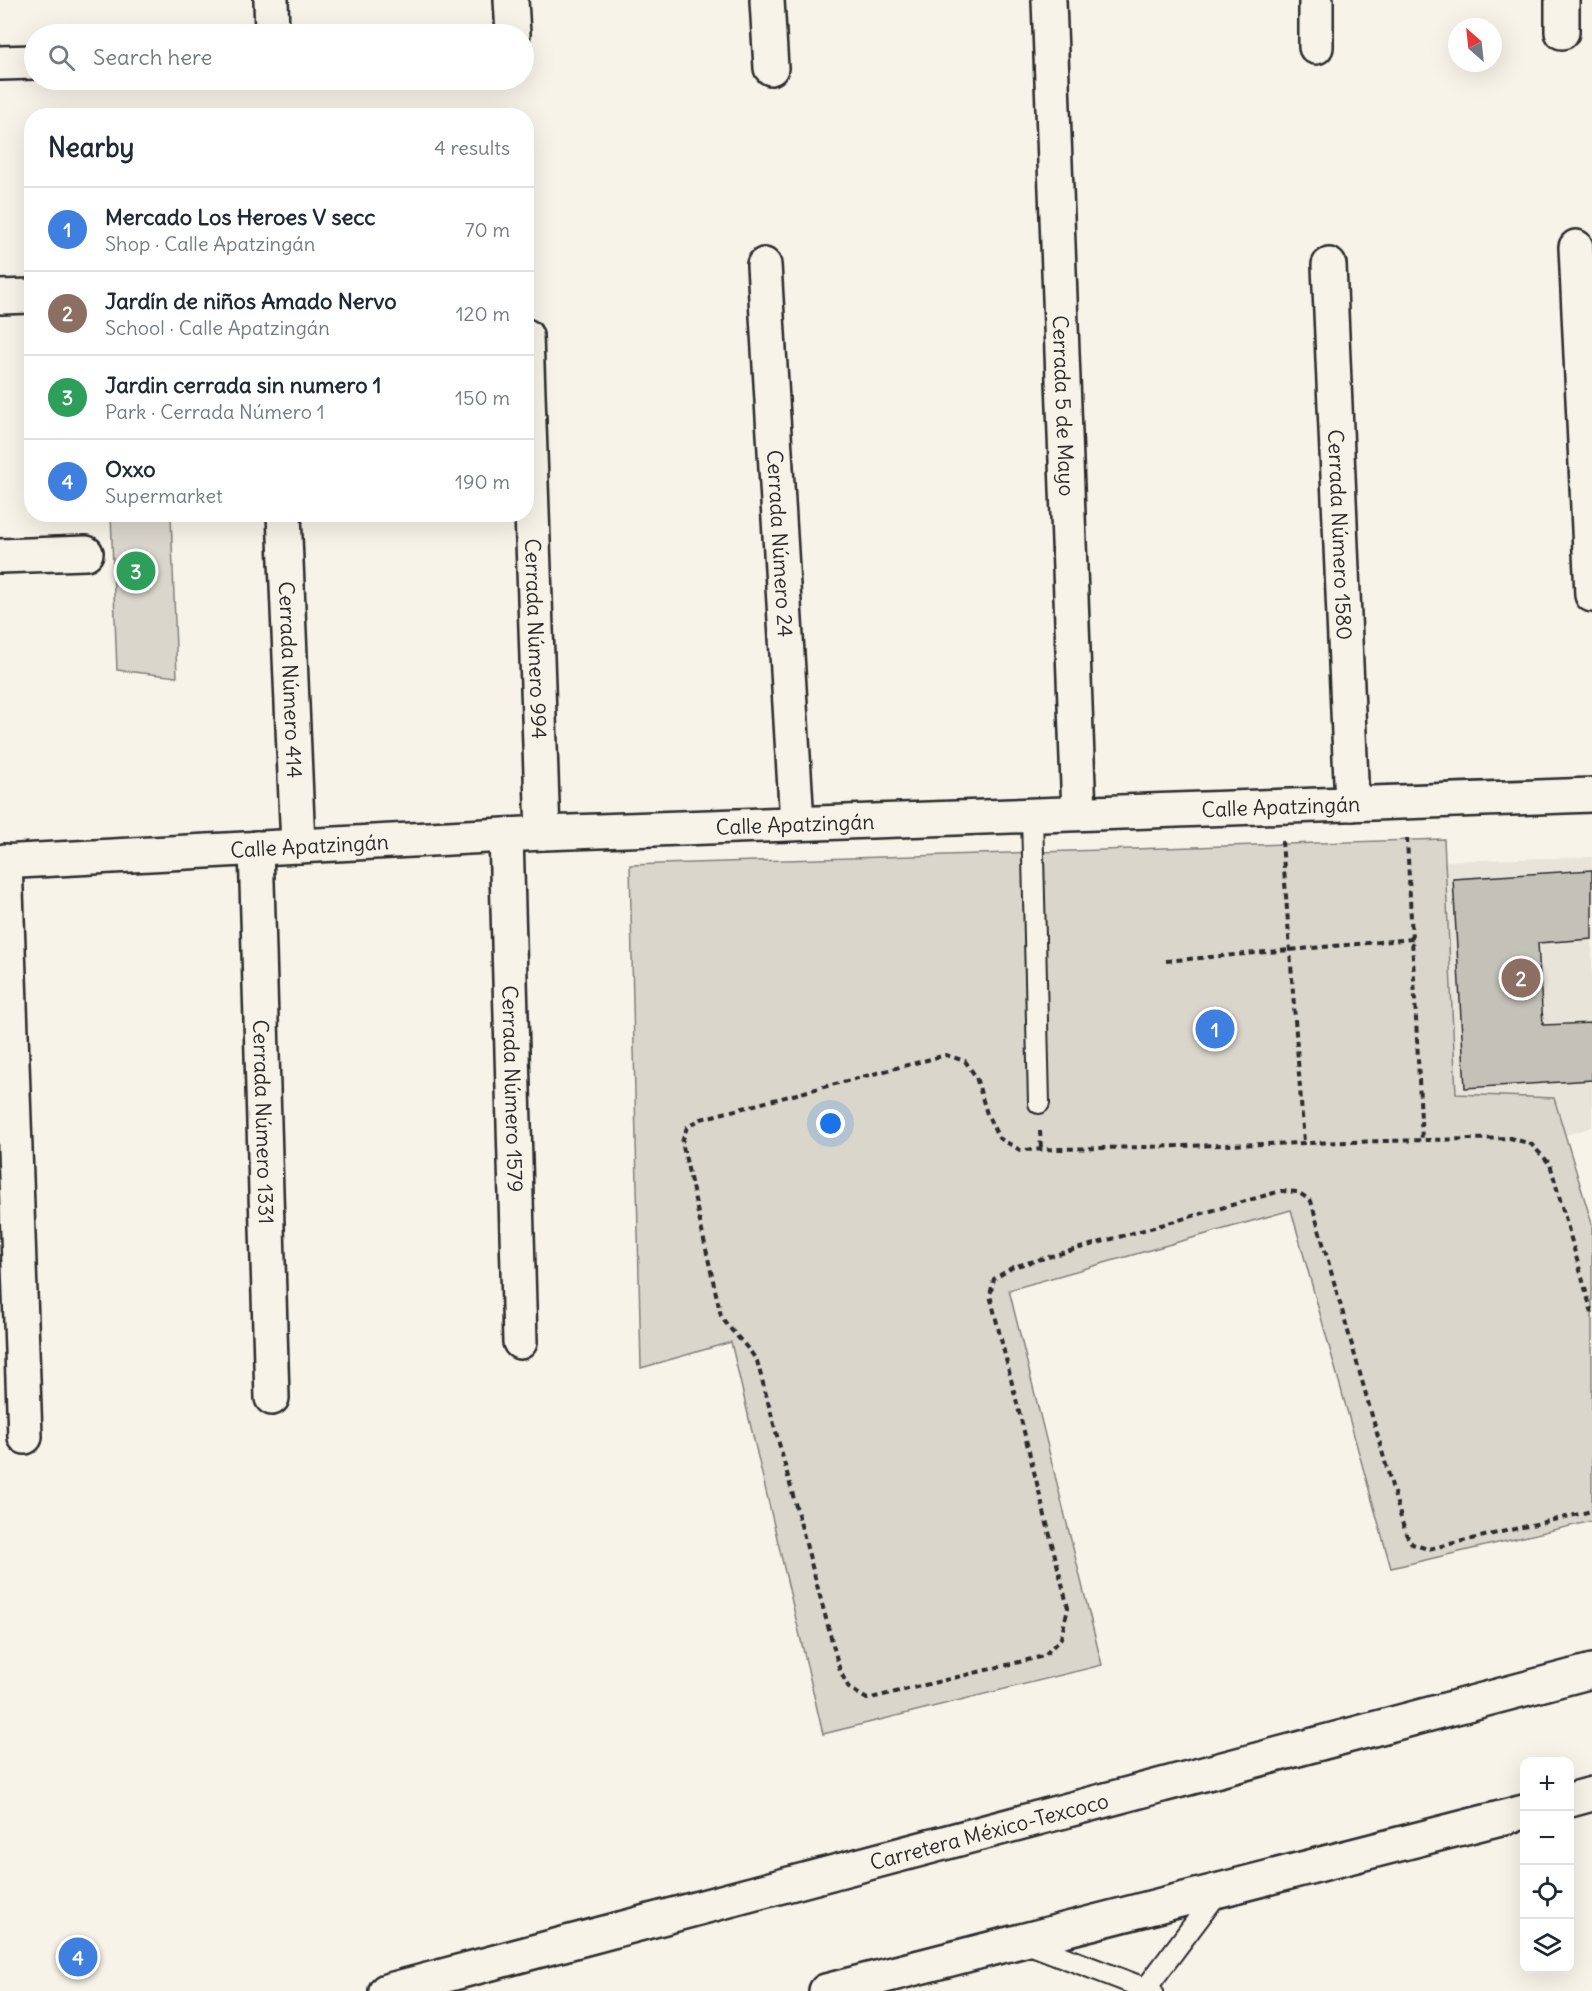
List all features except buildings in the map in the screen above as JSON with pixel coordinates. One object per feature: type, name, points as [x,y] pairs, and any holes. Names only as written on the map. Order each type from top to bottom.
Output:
[{"type":"main road","points":[[271,0],[272,24]]},
{"type":"main road","points":[[511,0],[512,24]]},
{"type":"main road","points":[[767,0],[771,68]]},
{"type":"main road","name":"Cerrada 5 de Mayo","points":[[1049,0],[1079,813]]},
{"type":"main road","points":[[1316,0],[1316,46]]},
{"type":"main road","points":[[1562,0],[1562,32]]},
{"type":"main road","points":[[0,63],[24,62]]},
{"type":"main road","points":[[1576,247],[1592,596]]},
{"type":"main road","name":"Cerrada Número 24","points":[[764,265],[797,823]]},
{"type":"main road","name":"Cerrada Número 1580","points":[[1329,265],[1352,804]]},
{"type":"main road","points":[[0,297],[24,296]]},
{"type":"main road","name":"Cerrada Número 414","points":[[284,522],[298,846]]},
{"type":"main road","name":"Cerrada Número 994","points":[[532,522],[543,832]]},
{"type":"main road","points":[[0,556],[86,553]]},
{"type":"main road","name":"Calle Apatzingán","points":[[2,861],[543,832],[1592,795]]},
{"type":"main road","name":"Cerrada Número 1579","points":[[506,835],[520,1342]]},
{"type":"main road","name":"Cerrada Número 1331","points":[[256,848],[272,1398]]},
{"type":"main road","points":[[2,861],[25,1437]]},
{"type":"main road","name":"Carretera México-Texcoco","points":[[386,1991],[1587,1670]]},
{"type":"main road","points":[[1574,1799],[1592,1794]]},
{"type":"main road","points":[[826,1991],[1520,1813]]},
{"type":"lane","points":[[1032,815],[1039,1103]]},
{"type":"lane","points":[[1021,1941],[1147,1990],[1220,1890]]},
{"type":"path","points":[[1406,802],[1422,1140]]},
{"type":"path","points":[[1280,806],[1304,1143]]},
{"type":"path","points":[[1166,961],[1413,939]]},
{"type":"path","points":[[1592,1313],[1550,1164],[1531,1144],[1510,1138],[1020,1150],[999,1138],[987,1114],[976,1077],[965,1061],[946,1055],[701,1119],[687,1127],[682,1142],[721,1316],[729,1329],[748,1347],[757,1361],[840,1671],[849,1688],[867,1699],[1044,1656],[1061,1638],[1068,1608],[990,1295],[994,1279],[1013,1267],[1281,1191],[1298,1192],[1311,1201],[1404,1532],[1412,1544],[1428,1550],[1592,1511]]},
{"type":"shaded area","points":[[111,522],[171,522],[177,677],[117,670]]},
{"type":"shaded area","points":[[1444,839],[1456,1094],[1554,1098],[1592,1224],[1592,1521],[1391,1568],[1291,1210],[1009,1290],[1102,1665],[823,1734],[731,1342],[641,1368],[630,865]]},
{"type":"shaded area","points":[[1592,857],[1592,1127],[1566,1135],[1554,1098],[1456,1095],[1445,861]]},
{"type":"place","name":"Jardin cerrada sin numero 1","points":[[136,571]]},
{"type":"place","name":"Jardín de niños Amado Nervo","points":[[1521,978]]},
{"type":"place","name":"Mercado Los Heroes V secc","points":[[1215,1029]]},
{"type":"place","name":"Oxxo","points":[[78,1957]]}]
